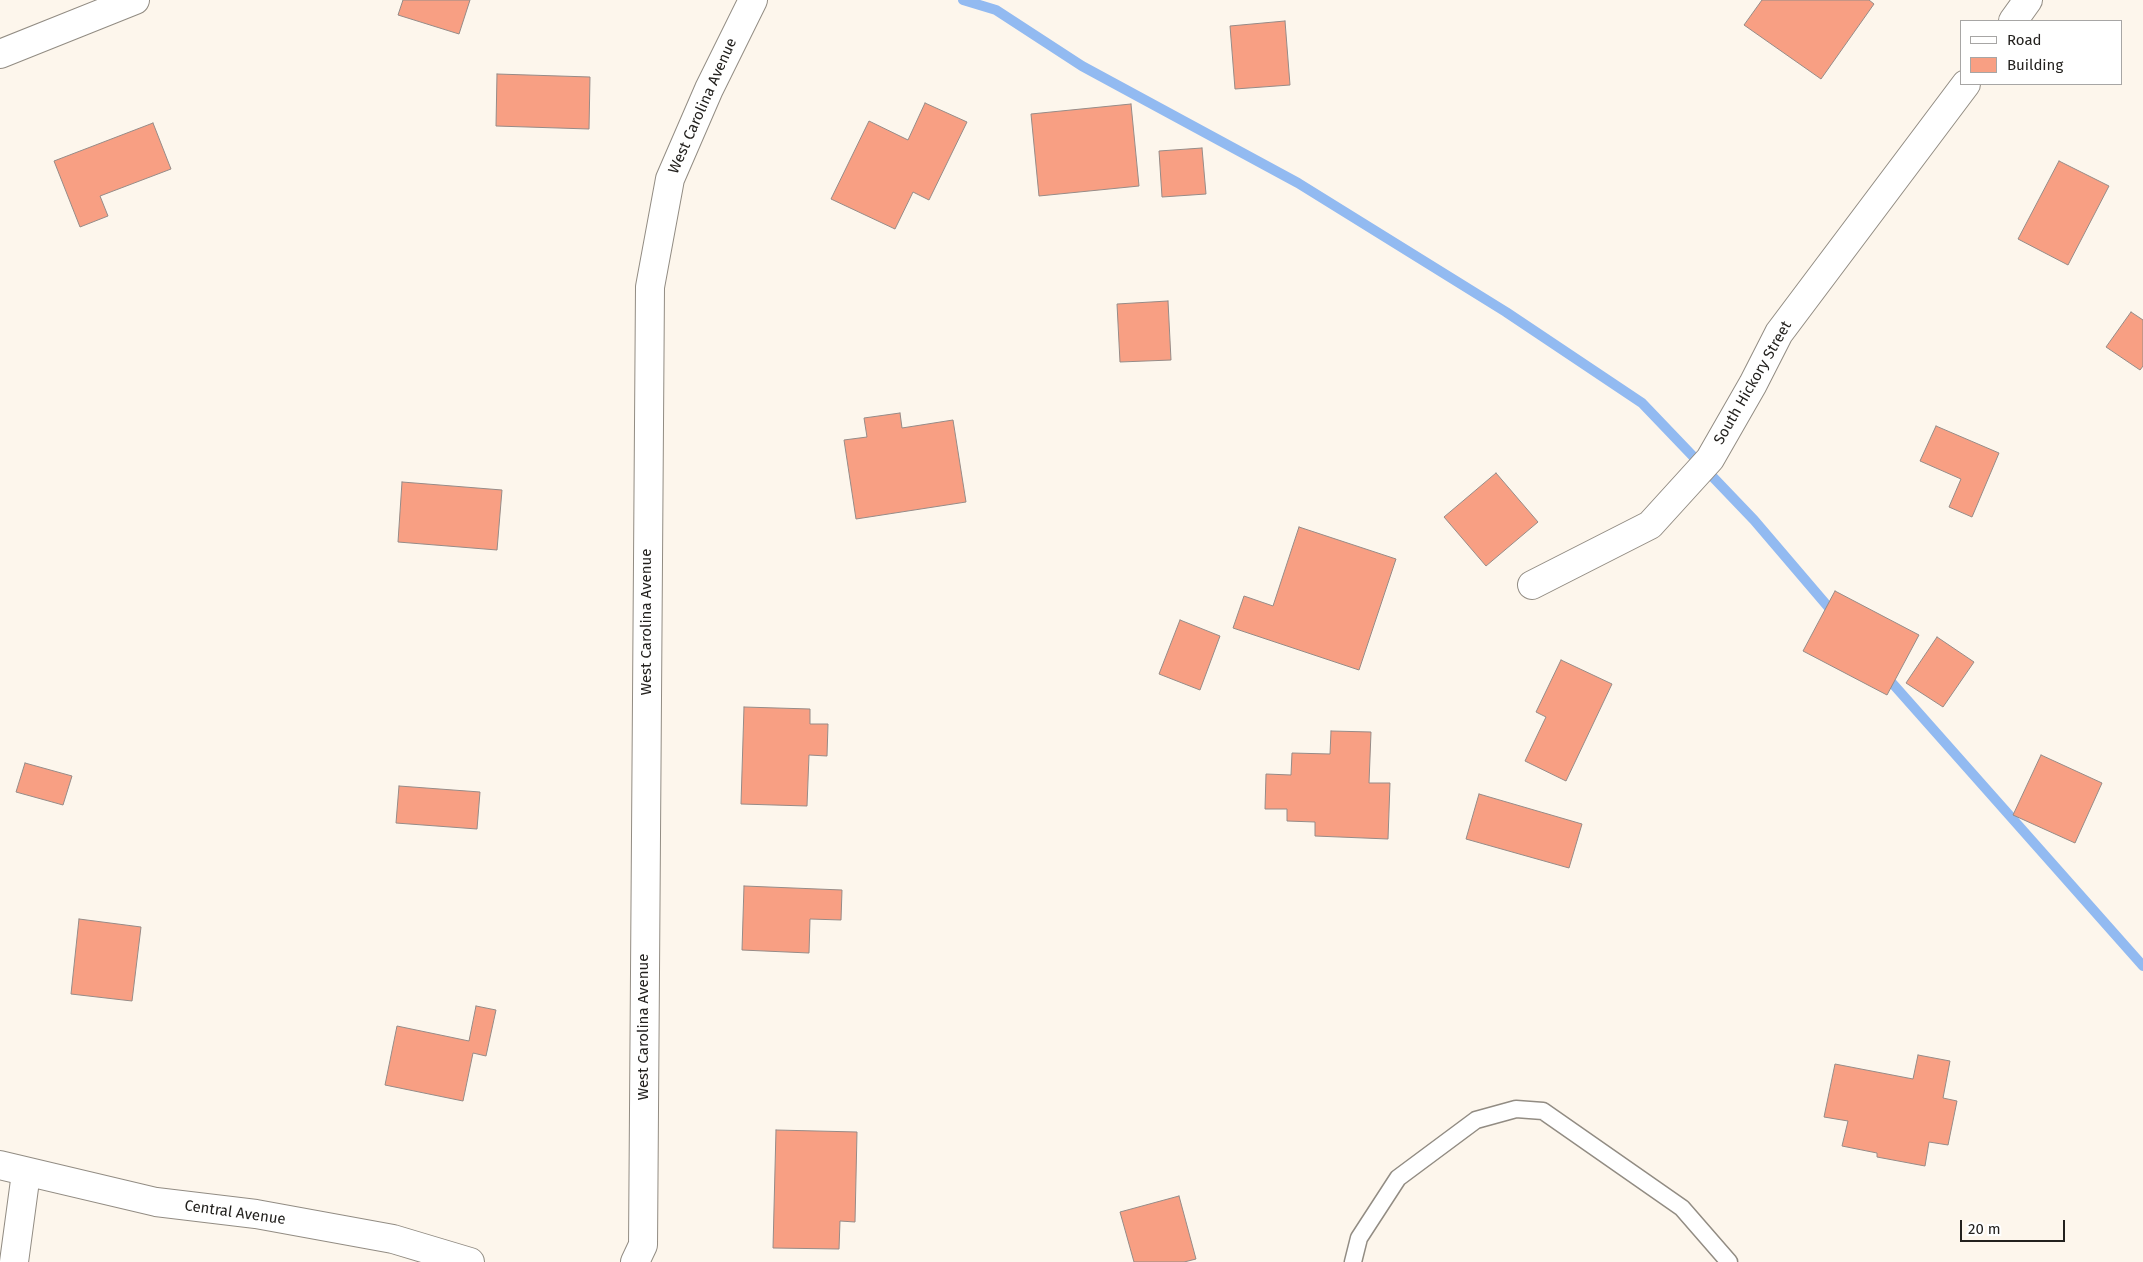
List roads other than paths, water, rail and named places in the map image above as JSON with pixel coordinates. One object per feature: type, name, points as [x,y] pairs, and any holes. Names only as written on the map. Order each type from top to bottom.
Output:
[{"type":"street","points":[[0,54],[135,0]]},
{"type":"street","name":"West Carolina Avenue","points":[[635,1262],[643,1245],[650,286],[670,179],[709,89],[753,0]]},
{"type":"street","points":[[2013,20],[2028,0]]},
{"type":"street","name":"South Hickory Street","points":[[1532,584],[1650,525],[1710,459],[1779,334],[1965,85]]},
{"type":"street","name":"Central Avenue","points":[[0,1165],[26,1173],[156,1202],[256,1214],[394,1239],[470,1262]]},
{"type":"street","points":[[14,1262],[26,1173]]},
{"type":"lane","points":[[1353,1262],[1359,1238],[1398,1178],[1476,1120],[1516,1109],[1543,1111],[1682,1208],[1730,1262]]},
{"type":"waterway","points":[[963,0],[996,10],[1082,66],[1298,183],[1506,312],[1642,403],[1754,520],[1836,616]]},
{"type":"waterway","points":[[1885,675],[2143,966]]}]
